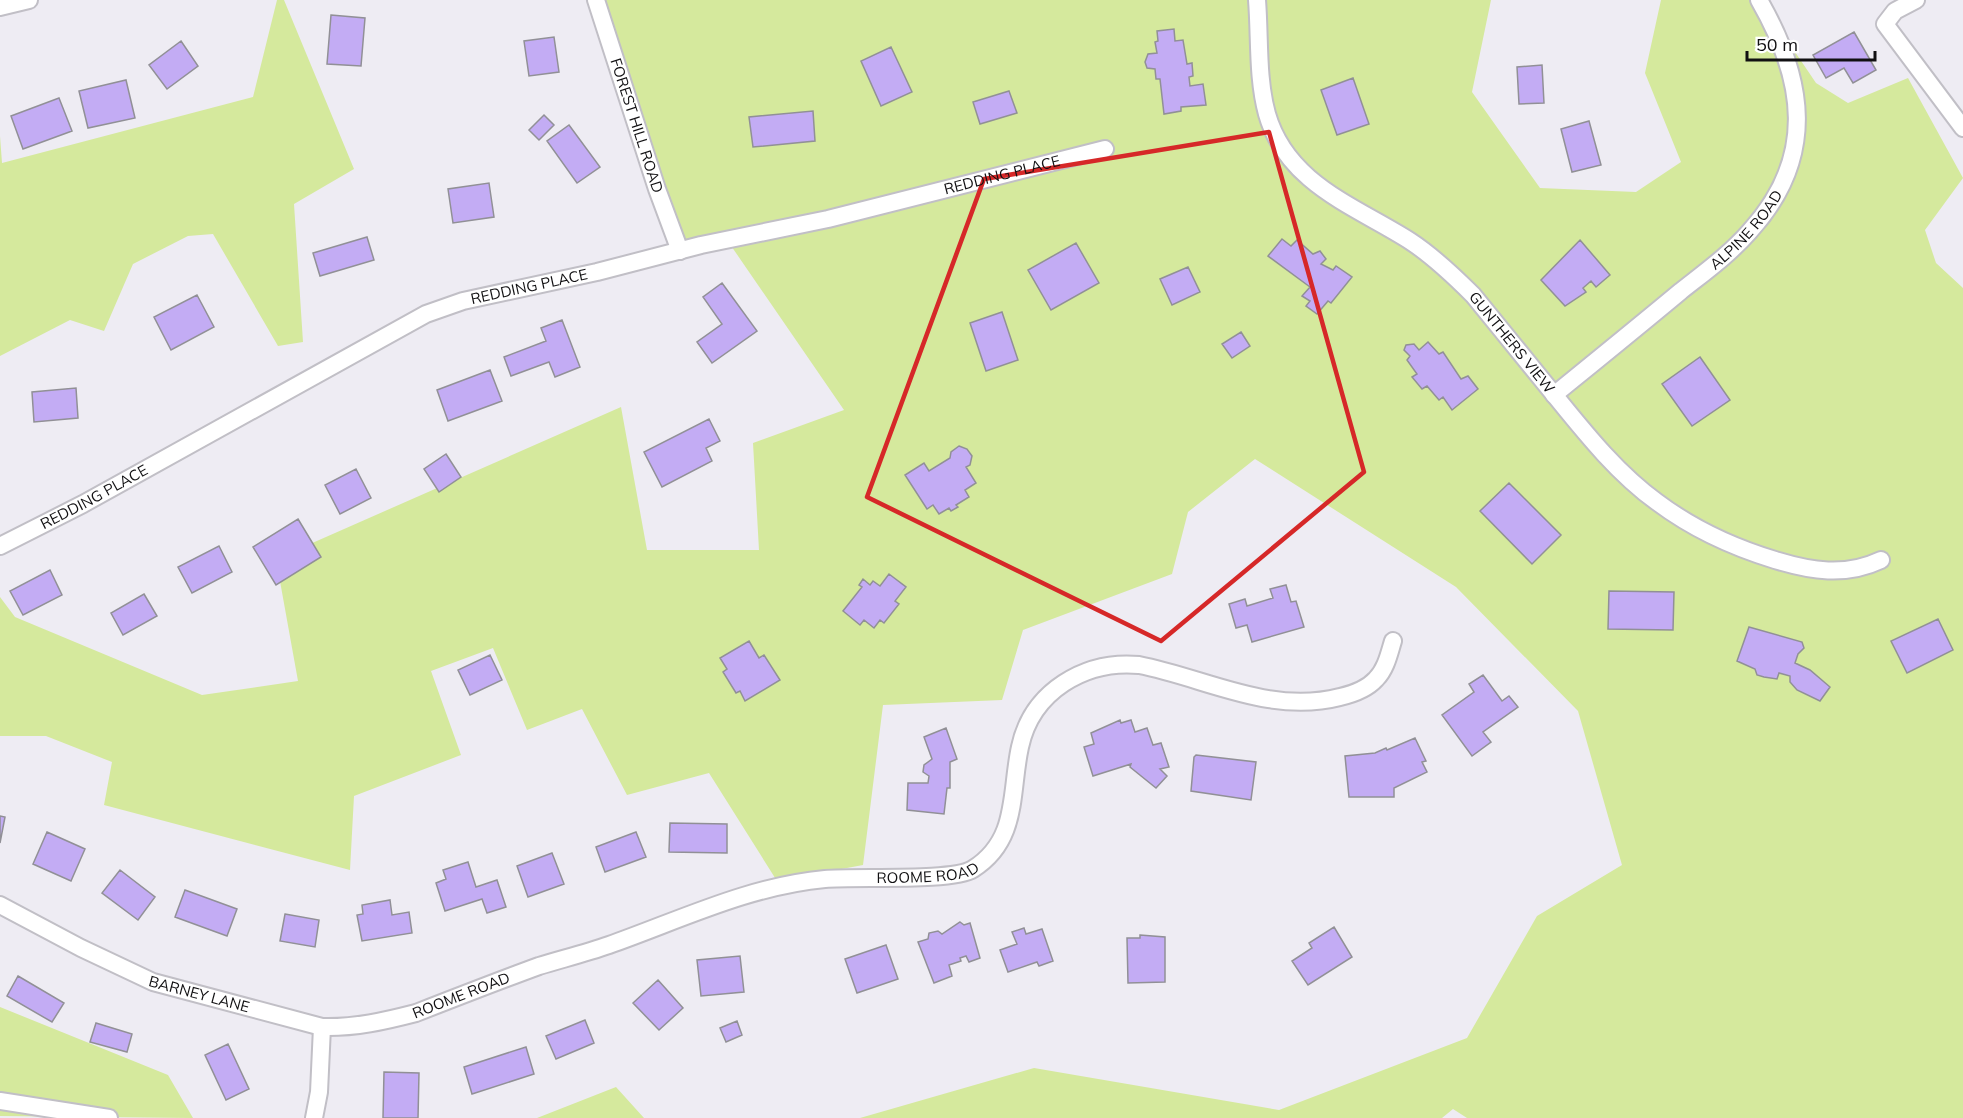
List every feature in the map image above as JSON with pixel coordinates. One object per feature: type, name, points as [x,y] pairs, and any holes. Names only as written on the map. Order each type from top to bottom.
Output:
[{"type":"street","points":[[0,7],[29,0]]},
{"type":"street","name":"FOREST HILL ROAD","points":[[596,0],[657,189],[680,251]]},
{"type":"street","name":"GUNTHERS VIEW","points":[[1257,0],[1267,113],[1276,138],[1293,164],[1310,181],[1333,198],[1413,243],[1454,276],[1473,295],[1593,443],[1620,470],[1655,501],[1696,528],[1742,550],[1794,566],[1838,572],[1863,568],[1881,560]]},
{"type":"street","name":"ALPINE ROAD","points":[[1554,395],[1734,247],[1763,216],[1774,199],[1791,162],[1796,138],[1797,94],[1783,46],[1759,0]]},
{"type":"street","points":[[1916,0],[1894,11],[1885,24],[1963,128]]},
{"type":"street","name":"REDDING PLACE","points":[[0,546],[104,492],[426,314],[463,301],[836,218],[1105,149]]},
{"type":"street","name":"ROOME ROAD","points":[[322,1028],[346,1028],[416,1013],[717,903],[774,888],[826,879],[943,876],[972,870],[993,850],[1008,826],[1020,747],[1030,719],[1048,696],[1079,673],[1120,663],[1139,665],[1266,700],[1314,701],[1343,696],[1365,688],[1376,679],[1384,667],[1393,641]]},
{"type":"street","name":"BARNEY LANE","points":[[0,905],[81,948],[153,982],[322,1028]]},
{"type":"street","points":[[314,1118],[319,1092],[322,1028]]},
{"type":"street","points":[[0,1101],[109,1118]]},
{"type":"highlighted area","points":[[1269,132],[1364,472],[1161,641],[867,497],[984,179]]},
{"type":"green space","points":[[277,0],[284,0],[354,169],[294,204],[303,342],[278,346],[213,234],[188,236],[133,264],[104,331],[70,320],[0,356],[0,136],[2,163],[253,97]]},
{"type":"green space","points":[[594,0],[1491,0],[1472,92],[1540,188],[1636,192],[1681,162],[1645,73],[1661,0],[1760,0],[1816,83],[1848,103],[1908,78],[1963,178],[1925,230],[1936,263],[1963,288],[1963,1118],[1467,1118],[1453,1109],[1442,1118],[860,1118],[1034,1068],[1279,1110],[1467,1038],[1537,916],[1622,865],[1578,711],[1456,587],[1255,459],[1188,512],[1172,574],[1023,630],[1002,700],[883,705],[863,865],[777,881],[709,773],[627,795],[582,709],[527,730],[493,648],[431,671],[461,755],[354,796],[350,870],[104,805],[112,762],[46,736],[0,736],[0,597],[15,617],[202,695],[298,681],[276,559],[621,407],[647,550],[759,550],[753,443],[844,410],[725,237],[678,246]]},
{"type":"green space","points":[[0,1007],[168,1075],[193,1118],[0,1116]]},
{"type":"green space","points":[[616,1087],[644,1118],[537,1118]]},
{"type":"building","points":[[331,15],[365,18],[361,66],[327,64]]},
{"type":"building","points":[[1174,29],[1175,41],[1183,40],[1187,64],[1192,63],[1193,76],[1189,77],[1190,86],[1203,84],[1206,105],[1181,107],[1181,111],[1164,114],[1160,79],[1156,79],[1155,69],[1147,68],[1145,62],[1148,54],[1157,53],[1155,42],[1158,41],[1157,31]]},
{"type":"building","points":[[1854,32],[1876,70],[1853,83],[1844,68],[1826,78],[1813,55]]},
{"type":"building","points":[[554,37],[559,72],[529,76],[524,41]]},
{"type":"building","points":[[181,41],[198,66],[167,89],[149,65]]},
{"type":"building","points":[[891,47],[912,92],[881,106],[861,61]]},
{"type":"building","points":[[1542,65],[1544,103],[1519,104],[1517,67]]},
{"type":"building","points":[[1353,78],[1369,124],[1337,135],[1321,90]]},
{"type":"building","points":[[126,80],[135,118],[88,128],[79,91]]},
{"type":"building","points":[[1009,91],[1017,113],[980,124],[973,102]]},
{"type":"building","points":[[59,98],[72,131],[23,149],[11,116]]},
{"type":"building","points":[[813,111],[815,141],[753,147],[749,117]]},
{"type":"building","points":[[544,115],[554,125],[539,140],[529,130]]},
{"type":"building","points":[[1589,121],[1601,165],[1572,172],[1561,129]]},
{"type":"building","points":[[569,125],[600,167],[577,183],[547,141]]},
{"type":"building","points":[[489,183],[494,217],[453,223],[448,189]]},
{"type":"building","points":[[367,237],[374,260],[320,276],[313,253]]},
{"type":"building","points":[[1282,239],[1291,246],[1297,240],[1313,254],[1320,251],[1326,259],[1321,264],[1333,270],[1336,266],[1352,277],[1331,303],[1328,301],[1317,314],[1306,306],[1310,301],[1302,296],[1310,287],[1268,256]]},
{"type":"building","points":[[1580,240],[1610,275],[1596,287],[1591,281],[1583,288],[1586,292],[1565,306],[1541,280]]},
{"type":"building","points":[[1076,243],[1099,283],[1051,310],[1028,270]]},
{"type":"building","points":[[1188,267],[1200,292],[1172,305],[1160,279]]},
{"type":"building","points":[[722,283],[757,331],[712,363],[697,342],[722,324],[703,297]]},
{"type":"building","points":[[197,295],[214,327],[171,350],[154,317]]},
{"type":"building","points":[[1002,312],[1018,360],[986,371],[970,323]]},
{"type":"building","points":[[562,320],[580,367],[555,377],[549,362],[511,376],[504,357],[546,341],[541,328]]},
{"type":"building","points":[[1241,332],[1250,346],[1232,358],[1222,344]]},
{"type":"building","points":[[1428,342],[1439,354],[1443,352],[1461,379],[1468,376],[1478,389],[1452,410],[1443,397],[1439,400],[1427,386],[1422,389],[1412,377],[1417,374],[1407,360],[1410,356],[1404,350],[1406,345],[1414,344],[1419,350]]},
{"type":"building","points":[[1700,357],[1730,400],[1692,426],[1662,384]]},
{"type":"building","points":[[490,370],[502,401],[448,421],[437,390]]},
{"type":"building","points":[[76,388],[78,418],[34,422],[32,392]]},
{"type":"building","points":[[709,419],[720,441],[706,448],[712,461],[662,487],[644,452]]},
{"type":"building","points":[[959,446],[967,449],[972,456],[970,465],[966,467],[976,483],[965,490],[969,497],[956,505],[958,507],[951,511],[949,508],[939,514],[933,505],[927,509],[905,475],[924,463],[929,471],[950,458],[951,452]]},
{"type":"building","points":[[446,454],[461,477],[439,492],[424,469]]},
{"type":"building","points":[[356,469],[371,498],[340,514],[325,485]]},
{"type":"building","points":[[1509,483],[1561,535],[1532,564],[1480,511]]},
{"type":"building","points":[[298,519],[321,557],[276,585],[253,547]]},
{"type":"building","points":[[219,546],[232,572],[192,593],[178,567]]},
{"type":"building","points":[[50,570],[62,595],[23,615],[10,591]]},
{"type":"building","points":[[889,574],[906,587],[895,601],[899,604],[884,623],[880,620],[874,628],[864,620],[860,625],[843,611],[862,587],[859,585],[863,579],[870,585],[873,581],[880,586]]},
{"type":"building","points":[[1286,585],[1291,602],[1296,601],[1304,627],[1252,642],[1247,625],[1236,628],[1229,604],[1245,599],[1247,606],[1273,598],[1270,589]]},
{"type":"building","points":[[1609,591],[1674,592],[1673,630],[1608,629]]},
{"type":"building","points":[[144,594],[157,616],[123,635],[111,613]]},
{"type":"building","points":[[1938,619],[1953,650],[1907,673],[1891,641]]},
{"type":"building","points":[[1749,627],[1802,642],[1804,648],[1798,654],[1795,663],[1810,670],[1830,687],[1820,701],[1797,690],[1790,682],[1790,676],[1779,673],[1777,679],[1764,677],[1757,675],[1755,669],[1737,661]]},
{"type":"building","points":[[749,641],[759,658],[764,655],[780,680],[745,701],[740,691],[736,693],[723,672],[727,669],[720,658]]},
{"type":"building","points":[[490,655],[502,680],[470,695],[458,670]]},
{"type":"building","points":[[1483,675],[1502,701],[1509,696],[1518,707],[1483,732],[1491,742],[1472,756],[1442,715],[1474,692],[1469,684]]},
{"type":"building","points":[[1120,720],[1121,723],[1131,720],[1135,732],[1147,728],[1153,745],[1161,743],[1169,767],[1160,769],[1167,776],[1156,788],[1130,767],[1131,764],[1093,776],[1084,747],[1094,744],[1091,733]]},
{"type":"building","points":[[946,728],[957,759],[950,762],[950,788],[947,788],[944,814],[907,810],[908,783],[928,783],[929,776],[923,772],[924,765],[932,759],[924,737]]},
{"type":"building","points":[[1415,738],[1426,761],[1422,762],[1427,772],[1394,788],[1394,797],[1349,797],[1345,756],[1375,753],[1386,748],[1387,750]]},
{"type":"building","points":[[1196,755],[1256,762],[1251,800],[1191,791]]},
{"type":"building","points":[[0,816],[5,817],[0,843]]},
{"type":"building","points":[[670,823],[727,824],[727,853],[669,852]]},
{"type":"building","points":[[47,832],[85,849],[71,881],[33,864]]},
{"type":"building","points":[[636,832],[646,857],[605,872],[596,847]]},
{"type":"building","points":[[552,853],[564,884],[528,897],[517,866]]},
{"type":"building","points":[[468,862],[476,887],[497,880],[506,907],[487,913],[482,899],[445,911],[436,883],[446,879],[443,870]]},
{"type":"building","points":[[120,870],[155,897],[138,920],[102,893]]},
{"type":"building","points":[[185,890],[237,909],[227,936],[175,917]]},
{"type":"building","points":[[390,900],[392,915],[409,912],[412,933],[362,941],[357,915],[363,914],[362,905]]},
{"type":"building","points":[[285,914],[319,920],[315,947],[280,941]]},
{"type":"building","points":[[960,922],[964,925],[970,923],[980,958],[969,962],[966,956],[960,958],[961,961],[949,965],[952,976],[934,983],[918,942],[928,939],[929,933],[938,931],[942,934]]},
{"type":"building","points":[[1334,927],[1352,957],[1308,985],[1292,961],[1312,948],[1309,943]]},
{"type":"building","points":[[1024,928],[1026,934],[1042,929],[1053,961],[1039,966],[1037,962],[1008,972],[1000,950],[1017,944],[1012,932]]},
{"type":"building","points":[[1140,935],[1165,937],[1165,982],[1128,983],[1127,938],[1140,938]]},
{"type":"building","points":[[886,945],[898,979],[857,993],[845,959]]},
{"type":"building","points":[[740,956],[744,992],[701,996],[697,960]]},
{"type":"building","points":[[18,976],[64,1003],[52,1022],[7,996]]},
{"type":"building","points":[[658,980],[683,1008],[659,1030],[633,1003]]},
{"type":"building","points":[[585,1020],[594,1043],[556,1059],[546,1036]]},
{"type":"building","points":[[737,1021],[742,1035],[726,1042],[720,1028]]},
{"type":"building","points":[[96,1023],[132,1034],[127,1052],[90,1042]]},
{"type":"building","points":[[228,1044],[249,1089],[226,1100],[205,1055]]},
{"type":"building","points":[[526,1047],[534,1074],[472,1094],[464,1067]]},
{"type":"building","points":[[384,1072],[419,1073],[418,1118],[383,1118]]}]
